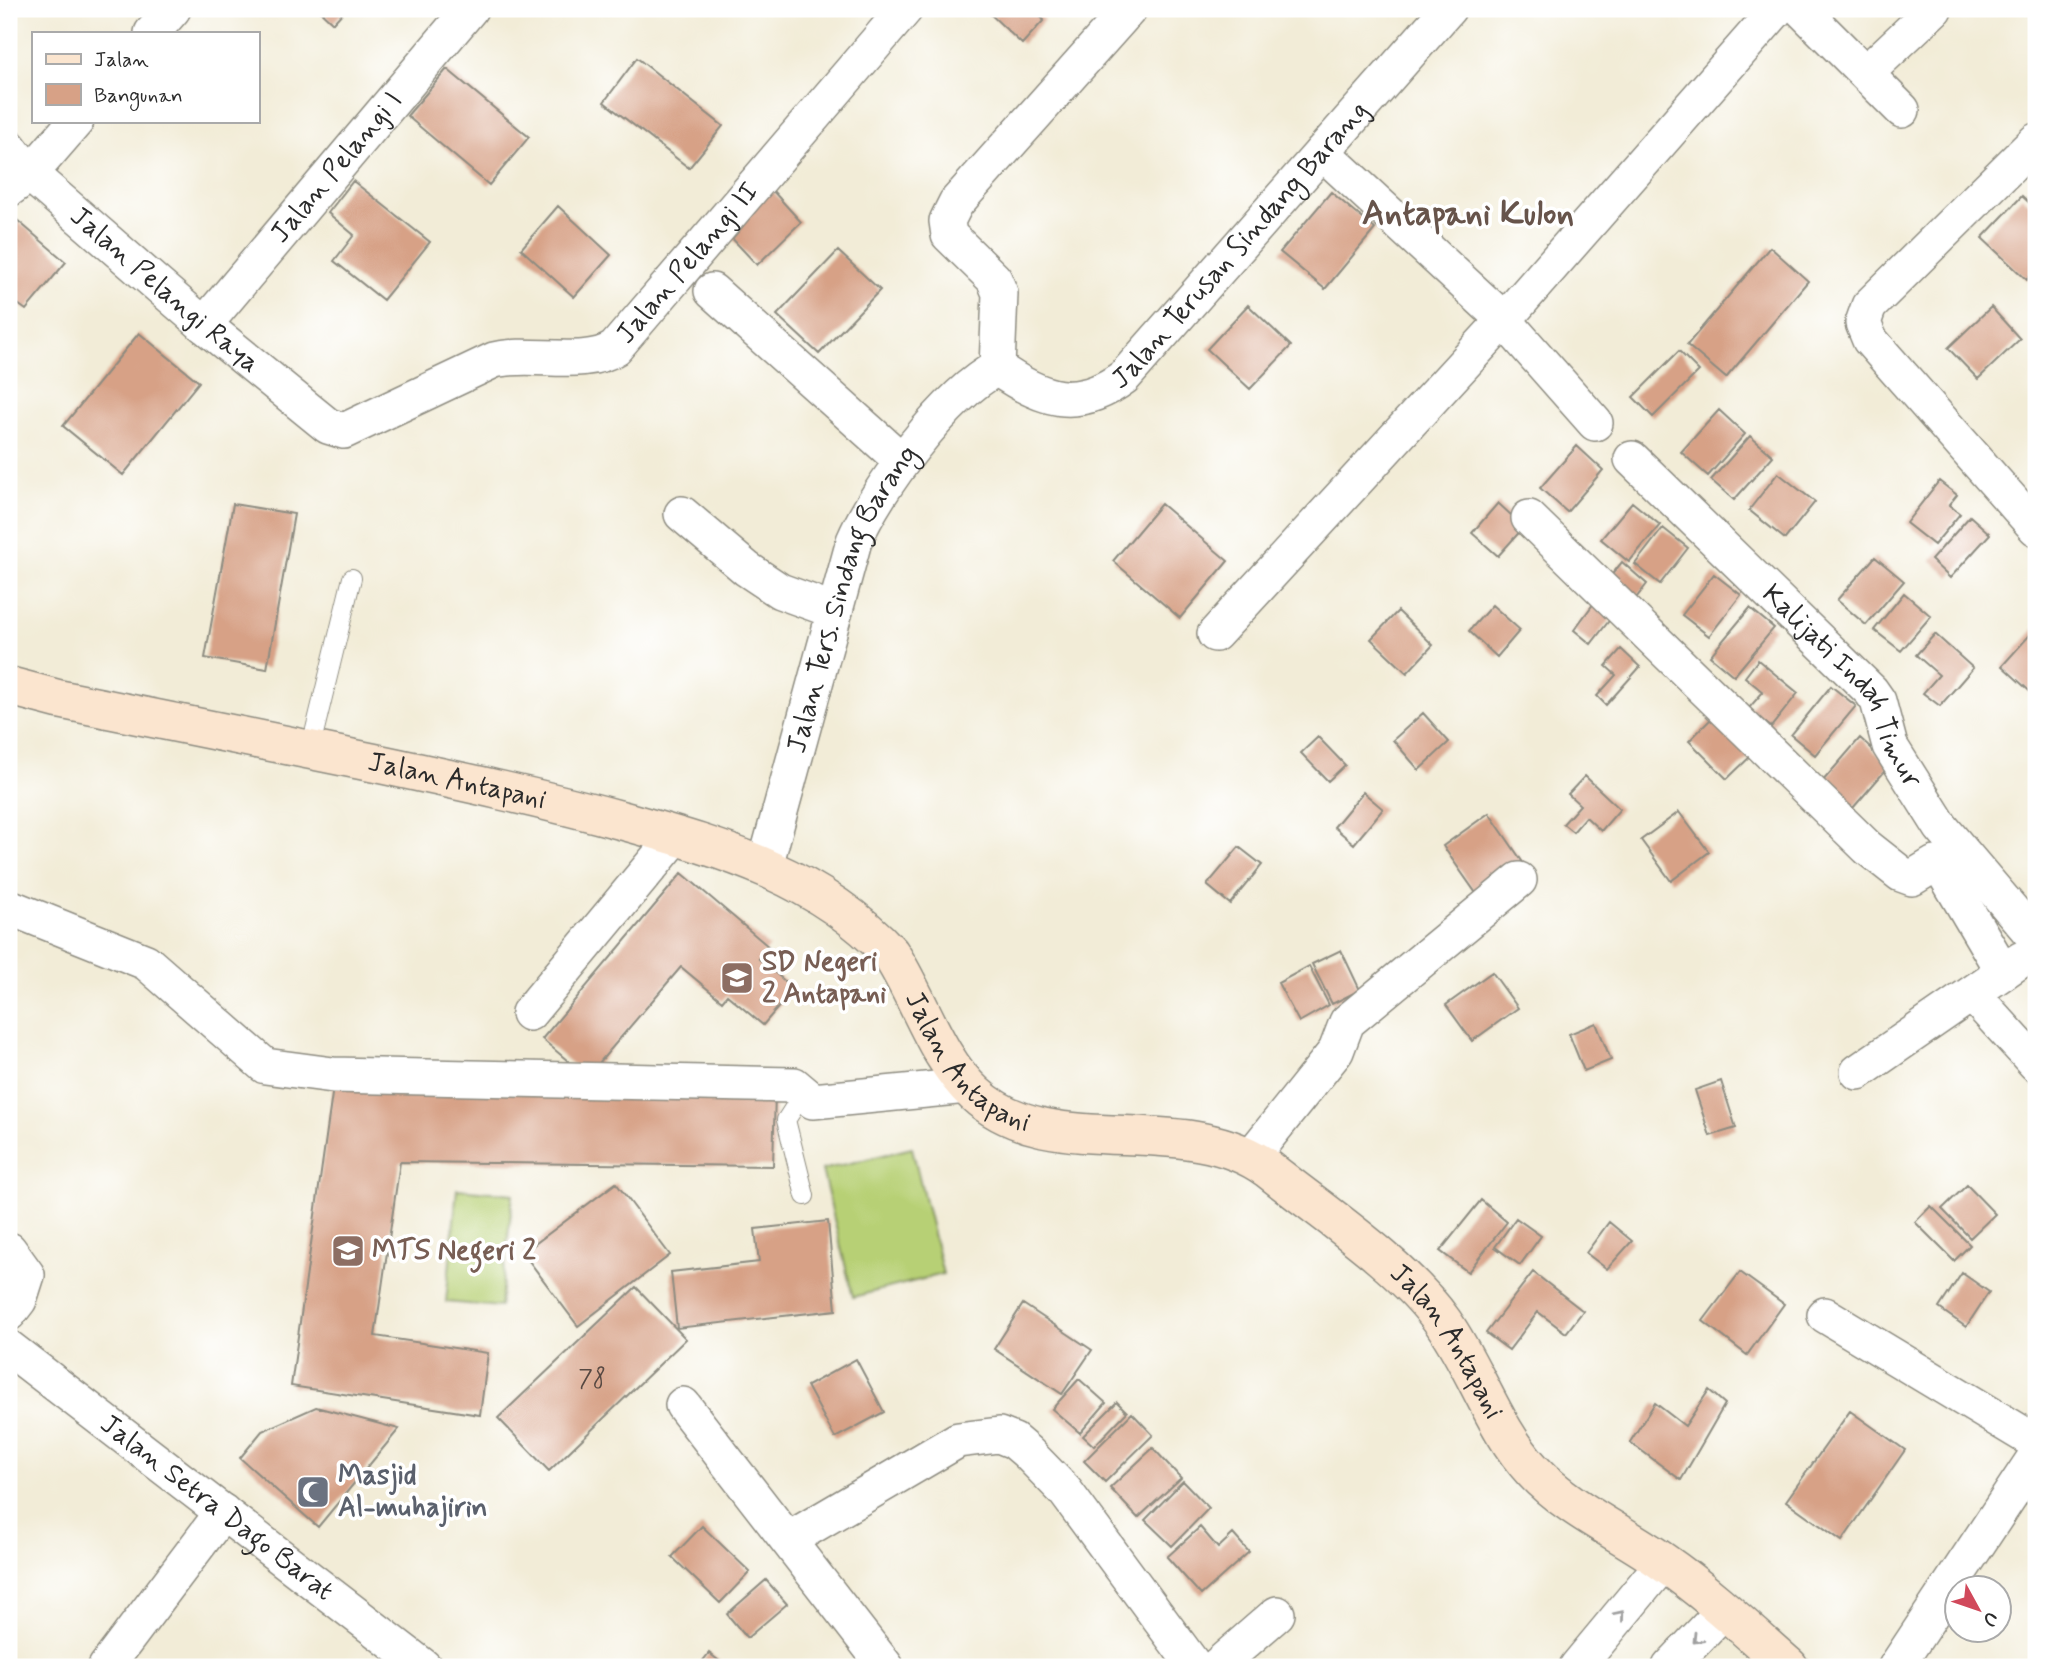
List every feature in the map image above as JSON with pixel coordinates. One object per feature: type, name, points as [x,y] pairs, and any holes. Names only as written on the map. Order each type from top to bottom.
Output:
[{"type":"street","points":[[153,32],[173,9]]},
{"type":"street","name":"Jalan Pelangi I","points":[[204,325],[470,9]]},
{"type":"street","name":"Jalan Pelangi II","points":[[328,426],[344,431],[352,430],[494,360],[509,356],[592,357],[615,348],[905,9]]},
{"type":"street","points":[[997,368],[1000,293],[994,279],[949,235],[947,221],[956,203],[1129,9]]},
{"type":"street","name":"Jalan Terusan Sindang Barang","points":[[997,368],[1026,389],[1062,398],[1092,397],[1124,377],[1448,9]]},
{"type":"street","points":[[1215,634],[1504,320],[1777,9]]},
{"type":"street","points":[[1801,9],[1867,72],[1902,110]]},
{"type":"street","points":[[1867,72],[1934,9]]},
{"type":"street","points":[[20,181],[75,122]]},
{"type":"street","points":[[2036,141],[1869,306],[1863,323],[1870,340],[2036,528]]},
{"type":"street","name":"Jalan Pelangi Raya","points":[[9,147],[20,181],[328,426]]},
{"type":"street","points":[[1322,152],[1504,320],[1595,423]]},
{"type":"street","points":[[712,291],[902,461]]},
{"type":"street","name":"Jalan Ters. Sindang Barang","points":[[765,866],[854,541],[866,513],[902,461],[975,380],[997,368]]},
{"type":"street","name":"Kalijati Indah Timur","points":[[1632,460],[1871,691],[1878,701],[1890,746],[1941,827],[2034,941]]},
{"type":"street","points":[[682,514],[747,569],[780,591],[835,611]]},
{"type":"street","points":[[1529,518],[1868,848],[1901,874],[1912,878],[1935,864],[1943,870],[2003,972]]},
{"type":"street","name":"Jalan Antapani","points":[[9,686],[532,795],[676,836],[765,866],[811,889],[883,945],[902,971],[954,1069],[967,1086],[1003,1113],[1027,1123],[1070,1130],[1185,1139],[1251,1157],[1393,1269],[1429,1304],[1456,1342],[1519,1454],[1535,1473],[1558,1492],[1664,1562],[1789,1667]]},
{"type":"street","points":[[528,1013],[676,836]]},
{"type":"street","points":[[1251,1157],[1336,1051],[1347,1022],[1519,880]]},
{"type":"street","points":[[9,907],[146,962],[265,1066],[333,1076],[793,1085],[813,1101],[967,1086]]},
{"type":"street","points":[[1858,1072],[2003,972],[2034,941]]},
{"type":"street","points":[[1972,994],[2036,1064]]},
{"type":"street","points":[[9,1250],[27,1275],[19,1300],[9,1313]]},
{"type":"street","points":[[1825,1315],[2036,1442]]},
{"type":"street","name":"Jalan Setra Dago Barat","points":[[9,1348],[424,1667]]},
{"type":"street","points":[[683,1405],[887,1667]]},
{"type":"street","points":[[788,1540],[958,1440],[999,1435],[1014,1441],[1027,1452],[1065,1491],[1195,1667]]},
{"type":"street","points":[[1896,1667],[2036,1456]]},
{"type":"street","points":[[106,1667],[223,1513]]},
{"type":"street","points":[[1577,1667],[1664,1562]]},
{"type":"street","points":[[1670,1667],[1724,1610]]},
{"type":"street","points":[[1216,1667],[1277,1614]]},
{"type":"lane","points":[[310,750],[352,578]]},
{"type":"lane","points":[[805,1196],[786,1120],[797,1103],[813,1101]]},
{"type":"green space","points":[[912,1148],[943,1274],[853,1297],[822,1170]]},
{"type":"green space","points":[[457,1189],[513,1194],[500,1307],[446,1302]]},
{"type":"building","points":[[318,9],[346,9],[333,23]]},
{"type":"building","points":[[985,9],[1032,9],[1044,20],[1022,44]]},
{"type":"building","points":[[637,58],[723,126],[689,168],[604,102]]},
{"type":"building","points":[[447,69],[529,137],[489,185],[407,116]]},
{"type":"building","points":[[353,181],[430,242],[383,300],[334,261],[354,235],[328,213]]},
{"type":"building","points":[[772,190],[801,222],[757,265],[727,233]]},
{"type":"building","points":[[1331,192],[1375,229],[1325,289],[1280,252]]},
{"type":"building","points":[[2022,196],[2036,209],[2036,270],[2027,280],[1982,238]]},
{"type":"building","points":[[558,206],[611,255],[574,297],[521,249]]},
{"type":"building","points":[[17,220],[66,262],[26,310],[18,304],[9,314],[9,230]]},
{"type":"building","points":[[1770,247],[1808,281],[1726,378],[1687,345]]},
{"type":"building","points":[[838,251],[880,290],[819,354],[777,315]]},
{"type":"building","points":[[1248,305],[1291,346],[1250,389],[1207,349]]},
{"type":"building","points":[[1991,307],[2020,339],[1978,379],[1948,348]]},
{"type":"building","points":[[139,333],[199,382],[123,475],[63,426]]},
{"type":"building","points":[[1679,351],[1699,371],[1653,417],[1633,397]]},
{"type":"building","points":[[1719,410],[1745,434],[1708,476],[1681,452]]},
{"type":"building","points":[[1750,436],[1773,456],[1734,500],[1711,480]]},
{"type":"building","points":[[1577,446],[1603,470],[1567,512],[1540,488]]},
{"type":"building","points":[[1778,473],[1815,502],[1785,539],[1749,510]]},
{"type":"building","points":[[1939,481],[1957,495],[1949,505],[1960,514],[1934,545],[1906,523]]},
{"type":"building","points":[[1632,502],[1660,525],[1629,562],[1601,539]]},
{"type":"building","points":[[1498,503],[1524,527],[1498,556],[1472,533]]},
{"type":"building","points":[[233,504],[294,514],[267,669],[205,658]]},
{"type":"building","points":[[1161,504],[1228,561],[1180,618],[1113,561]]},
{"type":"building","points":[[1970,516],[1990,534],[1950,578],[1931,560]]},
{"type":"building","points":[[1663,528],[1688,548],[1660,584],[1635,564]]},
{"type":"building","points":[[1875,557],[1904,581],[1866,625],[1837,600]]},
{"type":"building","points":[[1622,562],[1647,584],[1636,598],[1609,578]]},
{"type":"building","points":[[1714,574],[1741,595],[1709,636],[1682,615]]},
{"type":"building","points":[[1904,593],[1931,616],[1901,651],[1874,630]]},
{"type":"building","points":[[1597,599],[1615,613],[1591,644],[1574,630]]},
{"type":"building","points":[[1492,605],[1520,630],[1497,657],[1469,631]]},
{"type":"building","points":[[1750,608],[1774,628],[1734,676],[1710,656]]},
{"type":"building","points":[[1398,611],[1433,645],[1407,673],[1371,639]]},
{"type":"building","points":[[2036,628],[2036,697],[2002,666]]},
{"type":"building","points":[[1935,634],[1973,668],[1940,706],[1923,693],[1939,675],[1916,655]]},
{"type":"building","points":[[1621,649],[1640,667],[1606,705],[1597,696],[1616,675],[1606,666]]},
{"type":"building","points":[[1758,660],[1798,693],[1771,727],[1748,709],[1763,692],[1745,677]]},
{"type":"building","points":[[1831,686],[1856,706],[1815,755],[1791,735]]},
{"type":"building","points":[[1423,713],[1449,742],[1419,770],[1393,740]]},
{"type":"building","points":[[1717,713],[1756,751],[1727,779],[1689,741]]},
{"type":"building","points":[[1318,737],[1345,765],[1328,781],[1301,753]]},
{"type":"building","points":[[1860,738],[1890,765],[1853,808],[1822,782]]},
{"type":"building","points":[[1585,776],[1620,809],[1601,831],[1586,817],[1573,832],[1563,824],[1580,805],[1568,794]]},
{"type":"building","points":[[1363,792],[1383,809],[1354,844],[1334,827]]},
{"type":"building","points":[[1679,812],[1709,852],[1671,881],[1641,840]]},
{"type":"building","points":[[1489,813],[1524,864],[1478,896],[1443,846]]},
{"type":"building","points":[[1239,847],[1262,865],[1230,904],[1207,885]]},
{"type":"building","name":"SD Negeri 2 Antapani","points":[[682,873],[769,947],[759,959],[794,989],[763,1025],[727,995],[722,1001],[681,967],[587,1077],[542,1039]]},
{"type":"building","points":[[1341,950],[1360,990],[1332,1004],[1312,964]]},
{"type":"building","points":[[1309,966],[1329,1005],[1299,1022],[1278,983]]},
{"type":"building","points":[[1492,972],[1518,1008],[1472,1041],[1446,1005]]},
{"type":"building","points":[[1596,1023],[1611,1060],[1584,1071],[1569,1034]]},
{"type":"building","name":"MTS Negeri 2","points":[[334,1080],[775,1092],[773,1166],[400,1162],[375,1336],[488,1353],[480,1415],[291,1386]]},
{"type":"building","points":[[1721,1081],[1736,1128],[1710,1136],[1695,1090]]},
{"type":"building","points":[[616,1183],[670,1255],[578,1326],[523,1253]]},
{"type":"building","points":[[1967,1185],[1995,1214],[1970,1238],[1942,1209]]},
{"type":"building","points":[[1481,1200],[1507,1222],[1468,1272],[1440,1251]]},
{"type":"building","points":[[1931,1206],[1970,1245],[1954,1261],[1915,1222]]},
{"type":"building","points":[[1516,1218],[1541,1236],[1520,1265],[1495,1247]]},
{"type":"building","points":[[828,1221],[836,1310],[677,1328],[671,1272],[759,1262],[755,1229]]},
{"type":"building","points":[[1609,1222],[1632,1241],[1607,1269],[1586,1253]]},
{"type":"building","points":[[1533,1272],[1583,1311],[1566,1333],[1538,1312],[1509,1350],[1486,1333]]},
{"type":"building","points":[[1740,1272],[1784,1304],[1747,1355],[1703,1321]]},
{"type":"building","points":[[1962,1273],[1989,1292],[1966,1327],[1939,1308]]},
{"type":"building","name":"MTS Negeri 2","points":[[636,1287],[686,1339],[549,1471],[498,1418]]},
{"type":"building","points":[[1023,1304],[1092,1350],[1062,1394],[994,1349]]},
{"type":"building","points":[[856,1359],[884,1412],[835,1438],[807,1386]]},
{"type":"building","points":[[1079,1379],[1106,1403],[1080,1433],[1052,1409]]},
{"type":"building","points":[[1709,1390],[1725,1404],[1681,1480],[1630,1442],[1655,1403],[1685,1426]]},
{"type":"building","points":[[1117,1402],[1127,1412],[1094,1446],[1083,1436]]},
{"type":"building","name":"Masjid Al-muhajirin","points":[[316,1407],[399,1429],[318,1527],[240,1458],[262,1431]]},
{"type":"building","points":[[1850,1411],[1905,1450],[1842,1541],[1786,1501]]},
{"type":"building","points":[[1132,1413],[1153,1435],[1105,1482],[1084,1461]]},
{"type":"building","points":[[1153,1448],[1181,1478],[1138,1518],[1110,1488]]},
{"type":"building","points":[[1183,1481],[1209,1508],[1172,1546],[1145,1520]]},
{"type":"building","points":[[702,1526],[750,1572],[720,1603],[672,1557]]},
{"type":"building","points":[[1200,1527],[1218,1548],[1233,1534],[1249,1552],[1201,1595],[1167,1557]]},
{"type":"building","points":[[766,1580],[787,1604],[747,1638],[727,1614]]},
{"type":"building","points":[[709,1653],[727,1667],[698,1667]]},
{"type":"place","name":"SD Negeri 2 Antapani","points":[[737,978]]},
{"type":"place","name":"MTS Negeri 2","points":[[348,1251]]},
{"type":"place","name":"Masjid Al-muhajirin","points":[[313,1492]]},
{"type":"district","name":"Antapani Kulon","points":[[1468,214]]}]
